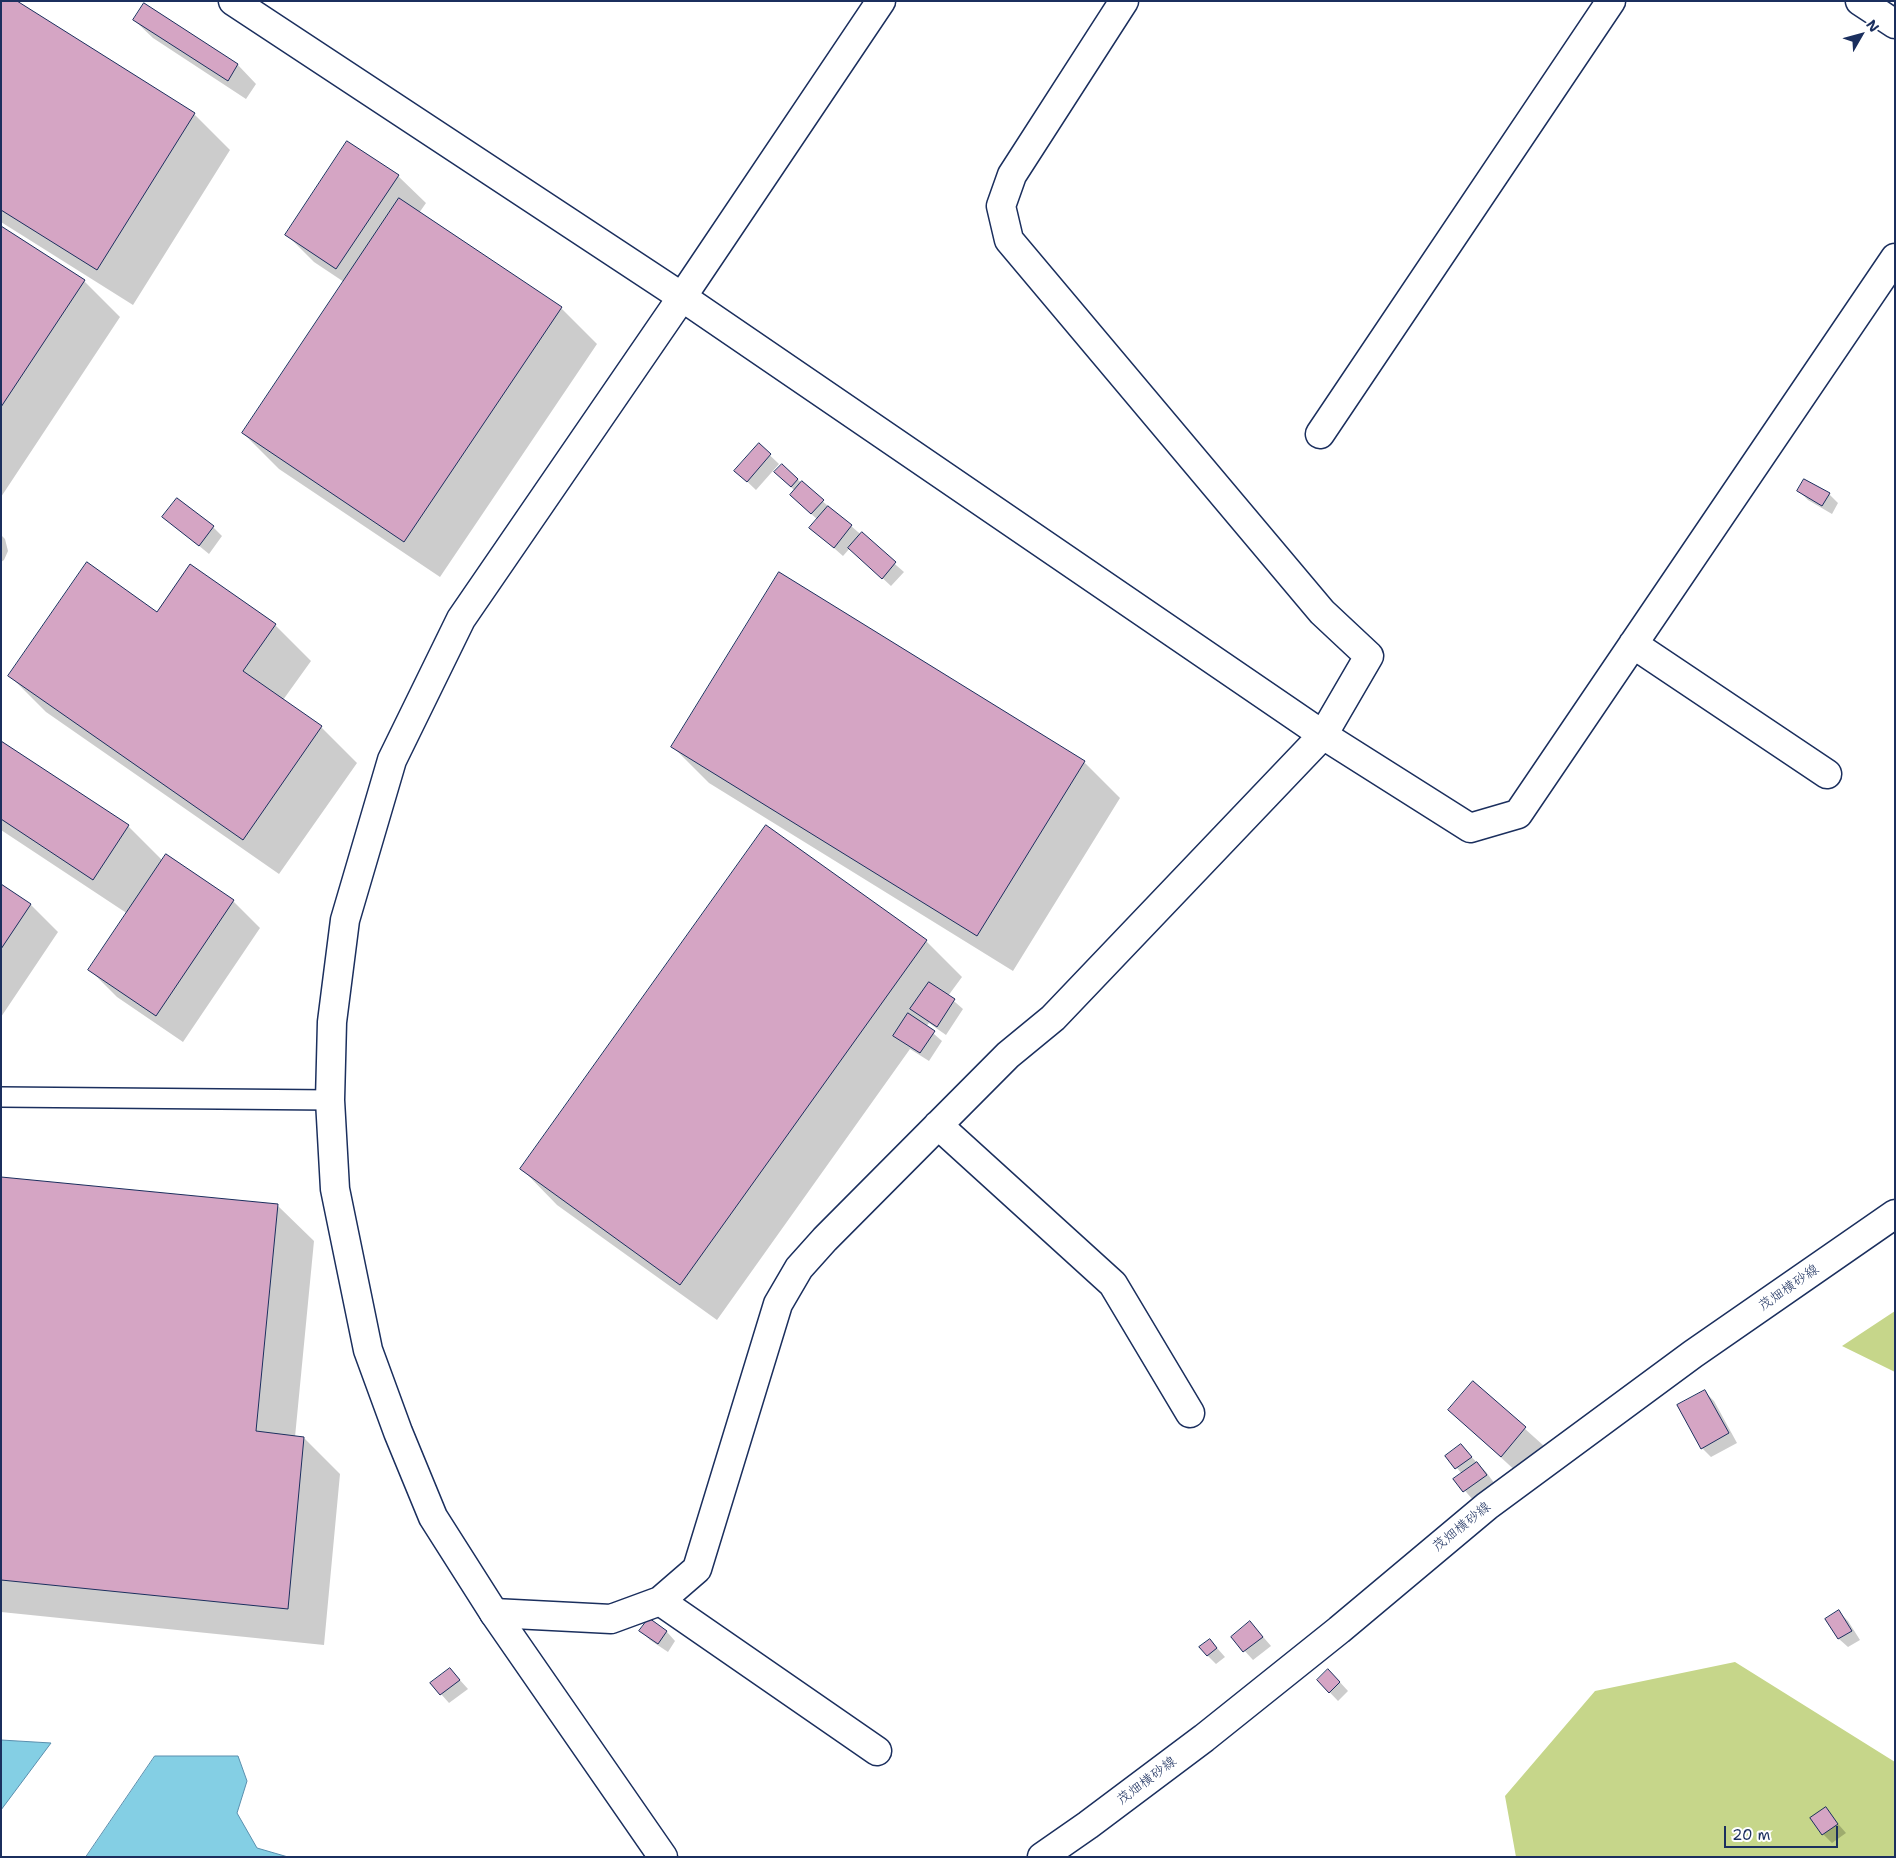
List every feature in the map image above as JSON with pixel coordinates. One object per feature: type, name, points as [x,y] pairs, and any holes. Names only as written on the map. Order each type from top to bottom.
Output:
[{"type":"street","points":[[663,1857],[494,1613],[433,1517],[398,1432],[368,1350],[335,1189],[330,1100],[332,1022],[345,920],[392,760],[461,619],[682,297],[881,1]]},
{"type":"street","points":[[494,1613],[611,1619],[660,1602],[697,1569],[778,1304],[799,1268],[1008,1055],[1053,1018],[1323,735],[1369,656],[1322,612],[1009,240],[1002,206],[1012,175],[1124,1]]},
{"type":"street","points":[[1320,434],[1611,1]]},
{"type":"street","points":[[1860,1],[1895,24]]},
{"type":"street","points":[[244,4],[682,297],[1323,735],[1470,828],[1518,814],[1895,258]]},
{"type":"street","points":[[1633,644],[1827,774]]},
{"type":"street","points":[[938,1125],[1113,1284],[1190,1413]]},
{"type":"street","name":"茂畑横砂線","points":[[1042,1857],[1204,1738],[1339,1630],[1487,1506],[1693,1354],[1895,1214]]},
{"type":"street","points":[[660,1602],[877,1751]]},
{"type":"lane","points":[[1,1097],[330,1100]]},
{"type":"green space","points":[[1895,1311],[1895,1372],[1842,1346]]},
{"type":"green space","points":[[1735,1662],[1895,1762],[1895,1857],[1516,1857],[1505,1796],[1595,1691]]},
{"type":"water","points":[[1,1740],[51,1743],[1,1810]]},
{"type":"water","points":[[155,1756],[238,1756],[247,1781],[237,1813],[257,1848],[288,1857],[86,1857]]},
{"type":"building","points":[[1,1],[17,1],[195,113],[97,270],[1,210]]},
{"type":"building","points":[[144,3],[238,64],[228,81],[133,20]]},
{"type":"building","points":[[347,141],[399,175],[336,269],[285,235]]},
{"type":"building","points":[[399,198],[562,307],[404,542],[242,433]]},
{"type":"building","points":[[1,226],[85,280],[1,407]]},
{"type":"building","points":[[759,443],[771,454],[747,482],[734,471]]},
{"type":"building","points":[[782,464],[798,479],[791,487],[774,472]]},
{"type":"building","points":[[1804,479],[1830,493],[1822,506],[1797,491]]},
{"type":"building","points":[[802,481],[824,500],[811,514],[790,495]]},
{"type":"building","points":[[177,498],[214,526],[199,546],[162,517]]},
{"type":"building","points":[[828,506],[852,525],[834,548],[809,528]]},
{"type":"building","points":[[862,532],[896,562],[882,579],[848,548]]},
{"type":"building","points":[[87,562],[157,612],[190,564],[276,624],[243,671],[322,726],[243,840],[8,676]]},
{"type":"building","points":[[779,572],[1085,761],[977,936],[671,747]]},
{"type":"building","points":[[1,741],[129,825],[93,880],[1,819]]},
{"type":"building","points":[[766,825],[927,940],[680,1285],[520,1169]]},
{"type":"building","points":[[166,854],[234,900],[156,1016],[88,970]]},
{"type":"building","points":[[1,884],[31,904],[1,949]]},
{"type":"building","points":[[929,982],[955,999],[937,1027],[910,1009]]},
{"type":"building","points":[[908,1013],[935,1031],[920,1053],[893,1036]]},
{"type":"building","points":[[1,1177],[278,1204],[256,1431],[304,1437],[288,1609],[1,1580]]},
{"type":"building","points":[[1473,1381],[1526,1427],[1501,1457],[1448,1410]]},
{"type":"building","points":[[1705,1390],[1729,1433],[1701,1449],[1677,1405]]},
{"type":"building","points":[[1461,1444],[1472,1457],[1455,1469],[1445,1456]]},
{"type":"building","points":[[1477,1462],[1487,1475],[1463,1492],[1453,1479]]},
{"type":"building","points":[[1839,1610],[1852,1631],[1838,1639],[1825,1619]]},
{"type":"building","points":[[649,1618],[667,1631],[658,1644],[639,1631]]},
{"type":"building","points":[[1250,1621],[1263,1637],[1243,1652],[1231,1637]]},
{"type":"building","points":[[1210,1639],[1217,1648],[1207,1656],[1199,1647]]},
{"type":"building","points":[[450,1668],[460,1680],[440,1695],[430,1683]]},
{"type":"building","points":[[1328,1669],[1340,1682],[1329,1693],[1317,1680]]},
{"type":"building","points":[[1826,1807],[1838,1824],[1822,1835],[1810,1818]]}]
